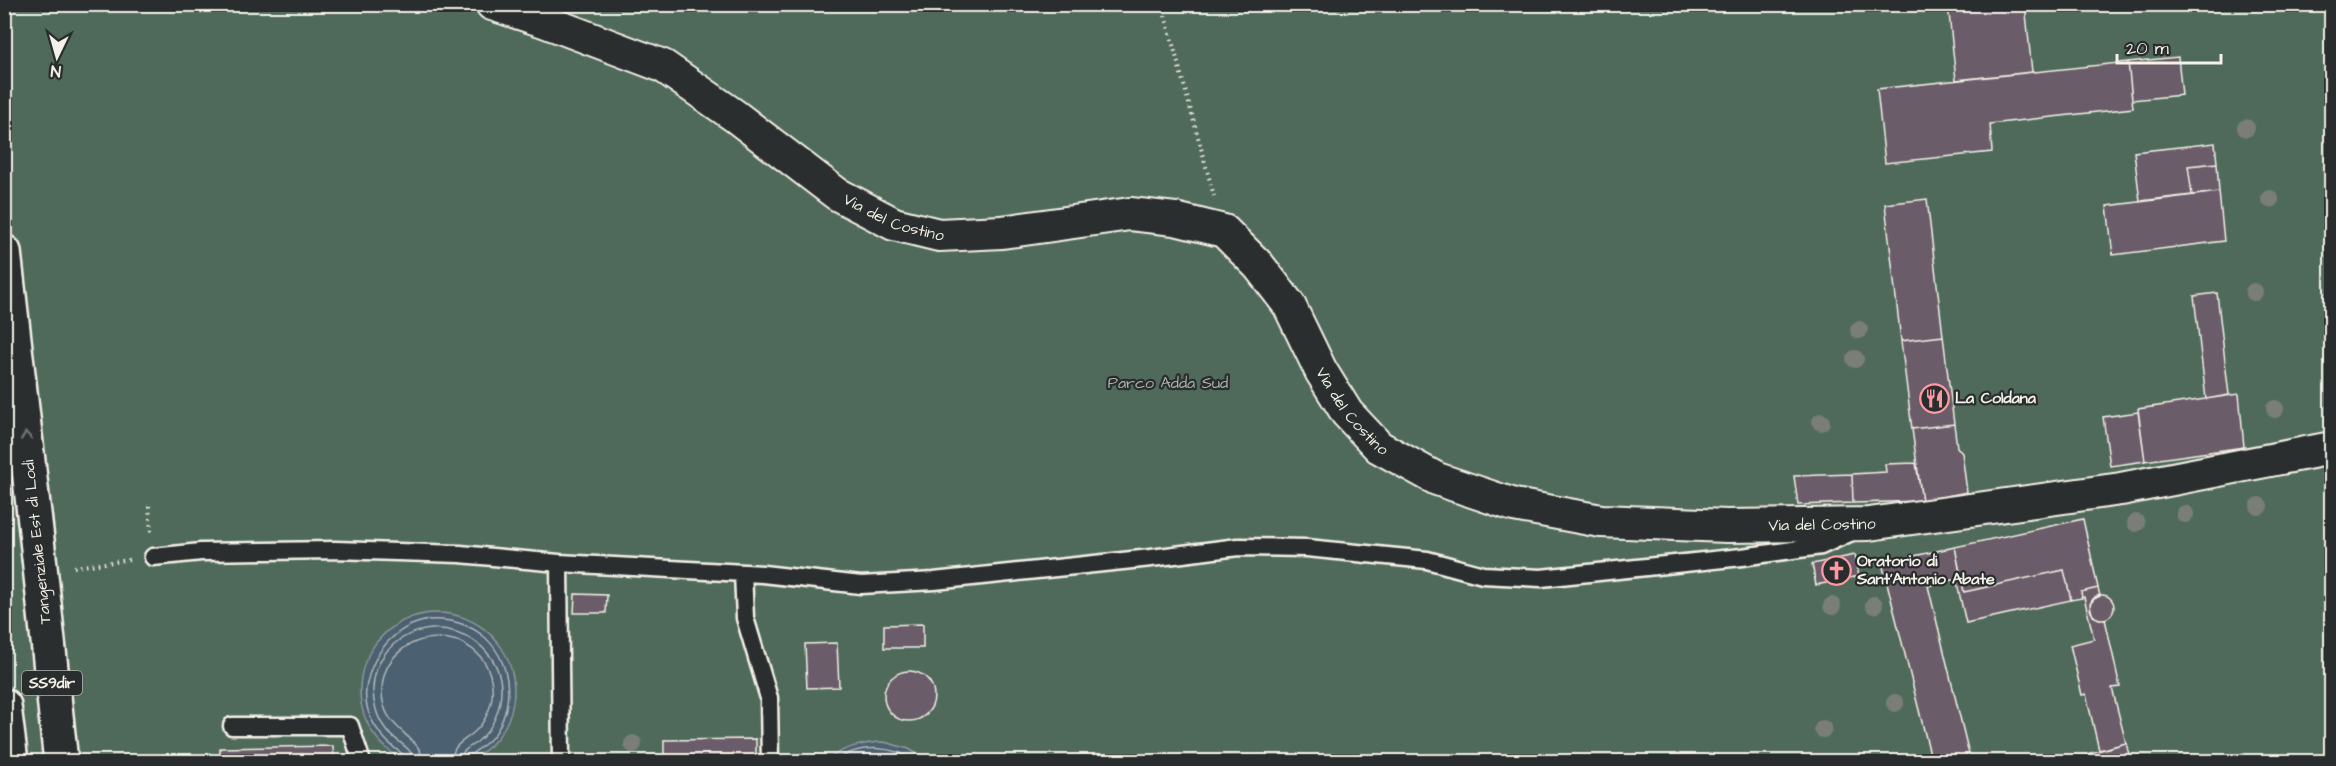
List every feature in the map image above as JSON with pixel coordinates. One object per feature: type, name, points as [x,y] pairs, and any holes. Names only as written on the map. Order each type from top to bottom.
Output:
[{"type":"highway","name":"Tangenziale Est di Lodi","points":[[4,252],[61,762]]},
{"type":"highway","name":"SS9dir","points":[[4,706],[10,762]]},
{"type":"street","name":"Via del Costino","points":[[492,4],[663,66],[837,194],[894,224],[939,235],[1002,232],[1130,214],[1175,219],[1224,231],[1259,266],[1289,305],[1321,371],[1347,413],[1379,447],[1437,479],[1514,505],[1601,521],[1727,526],[1869,524],[2121,489],[2331,448]]},
{"type":"lane","points":[[153,557],[201,552],[335,550],[460,554],[559,563],[743,573],[861,585],[934,581],[1238,547],[1329,550],[1427,560],[1483,575],[1541,578],[1742,557],[1821,546],[1869,524]]},
{"type":"lane","points":[[559,563],[561,762]]},
{"type":"lane","points":[[743,573],[745,618],[769,698],[770,762]]},
{"type":"lane","points":[[232,726],[350,726],[362,762]]},
{"type":"path","points":[[1162,4],[1224,231]]},
{"type":"path","points":[[73,567],[153,557]]},
{"type":"green space","name":"Parco Adda Sud","points":[[4,5],[2331,5],[2331,761],[5,761]]},
{"type":"water","points":[[437,613],[466,619],[480,626],[491,636],[501,647],[508,661],[514,690],[508,719],[501,733],[491,744],[480,754],[466,761],[437,767],[408,761],[394,754],[383,744],[373,733],[366,719],[360,690],[366,661],[373,647],[383,636],[394,626],[408,619]]},
{"type":"water","points":[[884,742],[909,749],[929,761],[826,761],[839,752],[853,747]]},
{"type":"building","points":[[1948,4],[2025,4],[2032,72],[1956,80]]},
{"type":"building","points":[[2178,57],[2182,95],[2132,100],[2128,62]]},
{"type":"building","points":[[2128,62],[2133,108],[1990,124],[1992,152],[1885,163],[1877,89]]},
{"type":"building","points":[[2215,143],[2217,163],[2188,166],[2192,195],[2140,201],[2134,152]]},
{"type":"building","points":[[2217,163],[2219,192],[2192,195],[2188,166]]},
{"type":"building","points":[[2219,192],[2224,241],[2113,255],[2107,206]]},
{"type":"building","points":[[1927,199],[1943,336],[1901,341],[1885,204]]},
{"type":"building","points":[[2217,293],[2229,395],[2206,399],[2194,296]]},
{"type":"building","points":[[1943,336],[1954,424],[1912,429],[1901,341]]},
{"type":"building","points":[[2239,394],[2244,447],[2145,461],[2138,409]]},
{"type":"building","points":[[2138,412],[2145,461],[2110,466],[2103,417]]},
{"type":"building","points":[[1954,424],[1957,447],[1962,453],[1967,492],[1922,501],[1912,429]]},
{"type":"building","points":[[1916,463],[1922,501],[1853,503],[1852,474],[1886,472],[1885,464]]},
{"type":"building","points":[[1852,474],[1853,503],[1798,505],[1794,476]]},
{"type":"building","points":[[2083,519],[2098,588],[2081,592],[2082,598],[2071,600],[2064,570],[1964,592],[1955,547]]},
{"type":"building","points":[[1955,547],[1961,578],[1928,586],[1971,762],[1932,762],[1882,563]]},
{"type":"building","name":"Oratorio di Sant'Antonio Abate","points":[[1855,555],[1859,576],[1816,585],[1812,564]]},
{"type":"building","points":[[2064,570],[2071,600],[1966,623],[1956,579],[1961,578],[1964,592]]},
{"type":"building","points":[[2098,588],[2100,596],[2090,604],[2091,610],[2093,616],[2105,619],[2120,687],[2112,688],[2126,743],[2099,750],[2086,694],[2082,695],[2070,645],[2094,639],[2081,592]]},
{"type":"building","points":[[575,594],[607,595],[606,613],[574,613]]},
{"type":"building","points":[[2102,595],[2107,596],[2113,602],[2113,612],[2107,618],[2102,619],[2097,618],[2091,612],[2090,607],[2091,602],[2097,596]]},
{"type":"building","points":[[923,624],[923,648],[884,648],[884,625]]},
{"type":"building","points":[[837,643],[839,687],[807,688],[805,644]]},
{"type":"building","points":[[904,671],[914,671],[927,678],[934,691],[934,701],[927,714],[914,721],[904,721],[895,717],[888,710],[884,701],[884,691],[888,682],[895,675]]},
{"type":"building","points":[[756,739],[756,762],[664,762],[664,740]]},
{"type":"building","points":[[2126,743],[2131,762],[2089,762],[2087,754]]},
{"type":"building","points":[[333,746],[334,762],[220,762],[220,748]]},
{"type":"place","name":"La Coldana","points":[[1934,398]]},
{"type":"place","name":"Oratorio di Sant'Antonio Abate","points":[[1836,570]]}]
